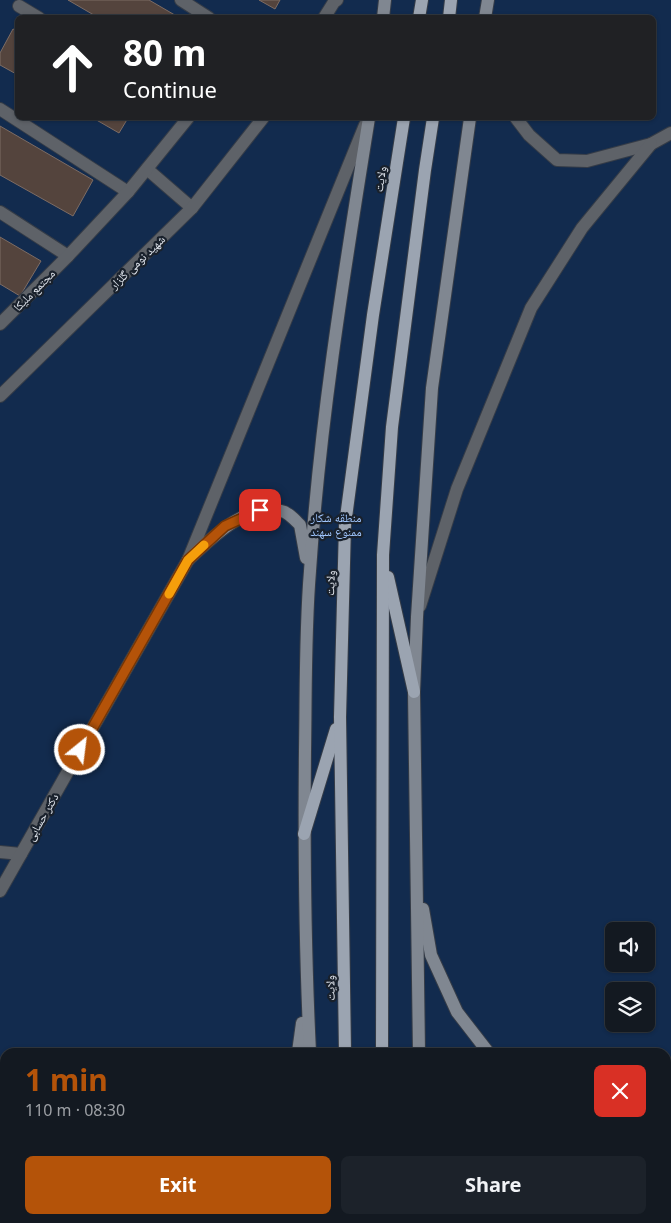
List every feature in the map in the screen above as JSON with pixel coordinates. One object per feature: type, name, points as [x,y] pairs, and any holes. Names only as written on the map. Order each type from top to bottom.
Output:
[{"type":"main road","points":[[383,15],[385,0]]},
{"type":"main road","points":[[420,15],[422,0]]},
{"type":"main road","points":[[450,15],[452,0]]},
{"type":"main road","points":[[486,15],[488,0]]},
{"type":"main road","points":[[310,1048],[304,834],[309,574],[318,472],[346,258],[368,120]]},
{"type":"main road","name":"ولایت","points":[[345,1048],[340,717],[345,525],[373,315],[404,120]]},
{"type":"main road","points":[[382,1048],[382,555],[392,427],[433,120]]},
{"type":"main road","points":[[419,1048],[414,692],[416,617],[432,388],[470,120]]},
{"type":"main road","points":[[188,560],[225,526],[260,510],[283,511],[300,524],[309,574]]},
{"type":"main road","points":[[382,555],[414,692]]},
{"type":"main road","points":[[304,834],[340,717]]},
{"type":"main road","points":[[416,866],[431,956],[457,1012],[485,1048]]},
{"type":"main road","points":[[299,1048],[307,994]]},
{"type":"street","points":[[181,0],[204,15]]},
{"type":"street","points":[[326,15],[337,0]]},
{"type":"street","points":[[19,6],[34,15]]},
{"type":"street","points":[[0,109],[15,119]]},
{"type":"street","points":[[17,120],[128,192]]},
{"type":"street","name":"مجتمع ملیکا","points":[[0,324],[128,192],[186,120]]},
{"type":"street","name":"شهید نومی گلزار","points":[[0,396],[192,208],[260,120]]},
{"type":"street","name":"دکتر حسابی","points":[[0,891],[188,560],[367,120]]},
{"type":"street","points":[[518,120],[529,135],[557,160],[588,161],[652,144],[671,132]]},
{"type":"street","points":[[416,617],[457,489],[531,308],[582,228],[652,144]]},
{"type":"street","points":[[147,169],[192,208]]},
{"type":"street","points":[[0,212],[68,256]]},
{"type":"street","points":[[0,852],[21,854]]},
{"type":"green space","name":"منطقه شکار ممنوع سهند","points":[[0,0],[671,0],[671,1048],[0,1048]]},
{"type":"building","points":[[68,0],[149,0],[175,15],[94,15]]},
{"type":"building","points":[[259,0],[280,0],[275,9]]},
{"type":"building","points":[[13,29],[15,30],[15,73],[0,65],[0,53]]},
{"type":"building","points":[[96,120],[127,120],[119,133]]},
{"type":"building","points":[[0,126],[93,180],[73,216],[0,175]]},
{"type":"building","points":[[0,237],[41,261],[20,296],[0,284]]},
{"type":"slow traffic","points":[[169,594],[188,560],[204,545]]},
{"type":"route","points":[[80,750],[188,560],[225,526],[260,510]]}]
